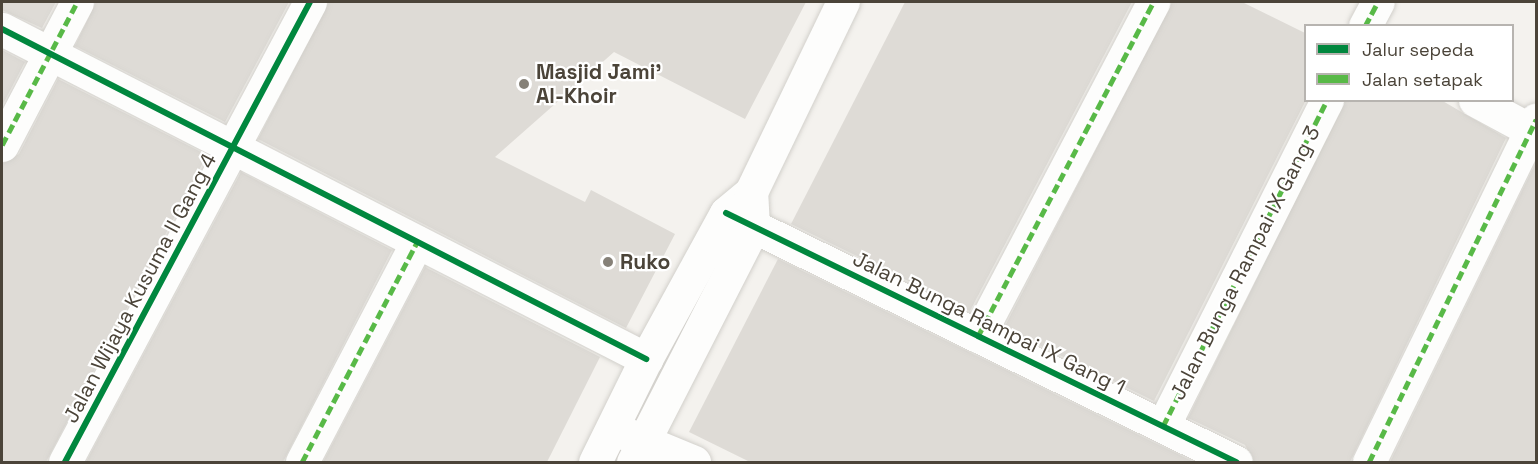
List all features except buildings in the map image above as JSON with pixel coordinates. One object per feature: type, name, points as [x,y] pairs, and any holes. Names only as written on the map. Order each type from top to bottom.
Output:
[{"type":"street","points":[[2,145],[77,2]]},
{"type":"street","name":"Jalan Wijaya Kusuma II Gang 4","points":[[65,462],[310,2]]},
{"type":"street","points":[[639,452],[751,192],[843,2]]},
{"type":"street","points":[[978,336],[1153,2]]},
{"type":"street","points":[[1366,24],[1378,2]]},
{"type":"street","points":[[2,29],[232,150],[646,358]]},
{"type":"street","name":"Jalan Bunga Rampai IX Gang 3","points":[[1163,426],[1326,102]]},
{"type":"street","points":[[1369,462],[1535,128],[1479,102]]},
{"type":"street","points":[[595,462],[646,358],[740,220]]},
{"type":"street","name":"Jalan Bunga Rampai IX Gang 1","points":[[740,220],[1236,462]]},
{"type":"street","points":[[302,462],[417,242]]},
{"type":"street","points":[[613,428],[639,452],[694,462]]},
{"type":"marked path","points":[[2,145],[77,2]]},
{"type":"marked path","points":[[978,336],[1153,2]]},
{"type":"marked path","points":[[1366,24],[1378,2]]},
{"type":"marked path","points":[[1163,426],[1326,102]]},
{"type":"marked path","points":[[1369,462],[1536,120]]},
{"type":"marked path","points":[[302,462],[417,242]]},
{"type":"cycle path","points":[[65,462],[310,2]]},
{"type":"cycle path","points":[[2,29],[646,359]]},
{"type":"cycle path","points":[[726,213],[1236,462]]},
{"type":"place","name":"Masjid Jami' Al-Khoir","points":[[524,84]]},
{"type":"place","name":"Ruko","points":[[608,262]]}]
